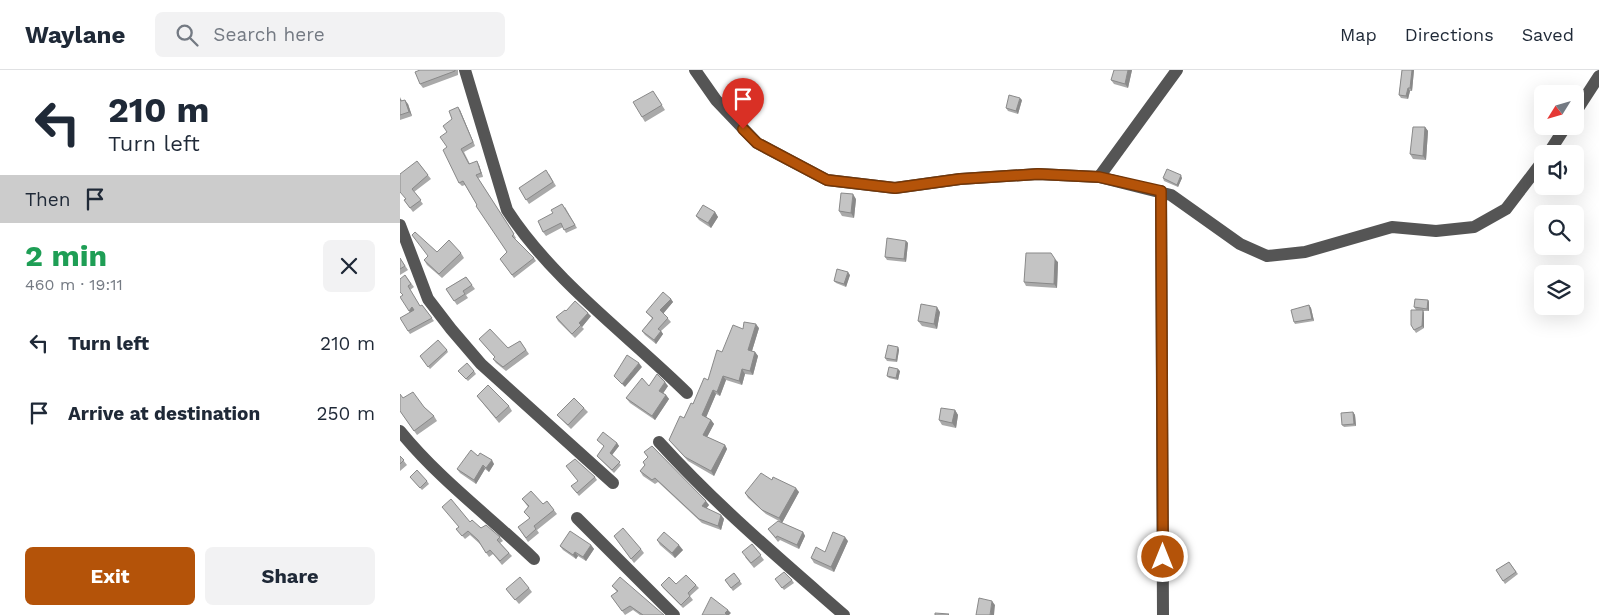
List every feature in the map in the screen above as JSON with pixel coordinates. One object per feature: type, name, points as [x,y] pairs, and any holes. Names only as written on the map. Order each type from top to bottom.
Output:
[{"type":"street","points":[[465,70],[507,210],[519,227],[571,284],[688,393]]},
{"type":"street","points":[[695,70],[716,100],[757,143],[827,180],[895,188],[960,179],[1038,174],[1099,177],[1171,195],[1240,244],[1267,256],[1305,252],[1392,227],[1436,231],[1474,227],[1506,209],[1534,172]]},
{"type":"street","points":[[1099,177],[1177,70]]},
{"type":"street","points":[[1584,99],[1599,76]]},
{"type":"street","points":[[1161,191],[1163,615]]},
{"type":"street","points":[[400,225],[428,299],[451,329],[481,364],[614,483]]},
{"type":"street","points":[[400,432],[446,480],[492,518],[534,559]]},
{"type":"street","points":[[659,442],[691,477],[756,539],[844,615]]},
{"type":"street","points":[[577,518],[674,615]]},
{"type":"building","points":[[420,70],[455,71],[420,84],[415,72]]},
{"type":"building","points":[[1114,70],[1128,70],[1125,84],[1111,80]]},
{"type":"building","points":[[1402,70],[1412,70],[1410,88],[1408,88],[1406,96],[1399,95]]},
{"type":"building","points":[[653,91],[662,105],[642,117],[633,102]]},
{"type":"building","points":[[1009,95],[1020,98],[1016,111],[1006,108]]},
{"type":"building","points":[[400,99],[401,101],[405,100],[409,112],[400,115]]},
{"type":"building","points":[[458,107],[473,142],[461,149],[469,164],[477,161],[481,173],[476,175],[514,234],[512,236],[534,258],[512,275],[500,259],[507,252],[476,206],[463,181],[459,183],[443,150],[447,147],[440,137],[447,132],[443,126],[452,119],[449,111]]},
{"type":"building","points":[[1413,127],[1425,127],[1423,156],[1410,154]]},
{"type":"building","points":[[417,161],[428,175],[412,189],[421,200],[410,208],[400,192],[400,174]]},
{"type":"building","points":[[1167,169],[1181,175],[1177,185],[1163,178]]},
{"type":"building","points":[[546,170],[553,182],[526,200],[519,188]]},
{"type":"building","points":[[841,193],[853,194],[851,213],[839,211]]},
{"type":"building","points":[[562,204],[575,225],[564,230],[561,223],[543,232],[538,221],[553,213],[551,210]]},
{"type":"building","points":[[703,205],[715,212],[708,223],[696,216]]},
{"type":"building","points":[[415,232],[437,252],[449,240],[461,253],[439,274],[424,260],[428,256],[412,235]]},
{"type":"building","points":[[887,238],[906,241],[904,259],[885,257]]},
{"type":"building","points":[[1026,253],[1051,253],[1055,259],[1054,284],[1024,282]]},
{"type":"building","points":[[400,258],[405,266],[400,269]]},
{"type":"building","points":[[837,269],[848,272],[844,284],[834,281]]},
{"type":"building","points":[[405,275],[411,284],[408,286],[420,306],[422,305],[432,318],[408,331],[400,318],[414,310],[412,307],[409,311],[400,297],[403,295],[400,292],[400,279]]},
{"type":"building","points":[[466,277],[472,285],[463,291],[465,294],[454,301],[446,289]]},
{"type":"building","points":[[663,292],[671,299],[660,310],[668,318],[658,329],[661,331],[654,340],[642,331],[653,318],[646,312]]},
{"type":"building","points":[[1415,299],[1428,300],[1427,309],[1414,307]]},
{"type":"building","points":[[575,301],[588,313],[579,323],[581,325],[572,334],[556,317],[566,311]]},
{"type":"building","points":[[921,304],[937,307],[934,324],[918,321]]},
{"type":"building","points":[[1309,305],[1312,319],[1294,322],[1291,310]]},
{"type":"building","points":[[1411,310],[1423,310],[1422,326],[1414,330],[1411,325]]},
{"type":"building","points":[[744,322],[756,324],[748,350],[755,352],[750,371],[742,369],[739,381],[723,376],[717,392],[713,390],[702,415],[711,420],[703,435],[725,445],[711,471],[685,457],[669,440],[680,416],[684,418],[691,403],[693,404],[704,378],[708,380],[717,350],[722,352],[733,325],[743,329]]},
{"type":"building","points":[[490,329],[508,348],[520,341],[526,350],[503,367],[493,359],[495,357],[479,339]]},
{"type":"building","points":[[438,340],[447,350],[428,367],[420,356]]},
{"type":"building","points":[[888,345],[898,347],[896,360],[885,358]]},
{"type":"building","points":[[627,355],[639,363],[622,384],[614,376]]},
{"type":"building","points":[[467,363],[474,371],[466,379],[458,371]]},
{"type":"building","points":[[889,367],[898,369],[896,378],[887,376]]},
{"type":"building","points":[[657,374],[665,382],[659,391],[666,395],[652,416],[626,398],[642,378],[649,386]]},
{"type":"building","points":[[488,385],[509,406],[496,418],[477,396]]},
{"type":"building","points":[[413,392],[424,407],[434,416],[414,431],[400,411],[400,394],[403,398]]},
{"type":"building","points":[[574,398],[584,408],[568,425],[557,415]]},
{"type":"building","points":[[941,408],[955,410],[952,423],[939,420]]},
{"type":"building","points":[[1353,412],[1354,424],[1342,425],[1341,413]]},
{"type":"building","points":[[603,432],[617,443],[610,453],[620,462],[612,470],[597,456],[604,446],[597,440]]},
{"type":"building","points":[[652,446],[706,501],[702,506],[721,515],[718,526],[699,519],[655,478],[652,480],[640,471],[645,465],[643,462],[648,457],[644,452]]},
{"type":"building","points":[[471,450],[478,456],[480,453],[492,460],[486,468],[483,465],[474,480],[457,469]]},
{"type":"building","points":[[400,456],[404,460],[400,464]]},
{"type":"building","points":[[575,459],[595,477],[577,493],[571,486],[578,481],[566,466]]},
{"type":"building","points":[[417,470],[427,481],[420,488],[410,477]]},
{"type":"building","points":[[761,473],[772,480],[773,477],[796,488],[779,518],[762,510],[745,493]]},
{"type":"building","points":[[531,491],[543,504],[547,501],[554,510],[534,526],[536,529],[526,538],[518,527],[530,518],[524,512],[529,506],[522,499]]},
{"type":"building","points":[[451,499],[470,522],[472,520],[481,528],[486,525],[500,537],[497,540],[509,553],[500,561],[490,550],[486,553],[478,540],[468,531],[462,536],[456,529],[459,527],[442,507]]},
{"type":"building","points":[[778,521],[803,532],[797,545],[777,536],[776,538],[768,529]]},
{"type":"building","points":[[623,528],[641,549],[631,559],[614,536]]},
{"type":"building","points":[[570,531],[591,545],[583,557],[575,552],[573,555],[560,546]]},
{"type":"building","points":[[664,532],[679,545],[672,553],[657,540]]},
{"type":"building","points":[[833,532],[845,537],[831,567],[811,558],[816,547],[825,552]]},
{"type":"building","points":[[752,544],[761,555],[751,563],[742,552]]},
{"type":"building","points":[[1509,562],[1516,572],[1503,581],[1496,570]]},
{"type":"building","points":[[784,572],[792,580],[782,588],[775,579]]},
{"type":"building","points":[[734,573],[740,581],[731,588],[725,580]]},
{"type":"building","points":[[686,575],[696,585],[688,593],[690,596],[681,605],[661,585],[669,577],[676,584]]},
{"type":"building","points":[[520,577],[529,588],[515,600],[506,589]]},
{"type":"building","points":[[620,577],[664,615],[643,615],[630,606],[622,611],[611,596],[618,591],[612,586]]},
{"type":"building","points":[[711,597],[728,610],[725,613],[727,615],[702,615]]},
{"type":"building","points":[[979,598],[992,601],[990,615],[976,615]]},
{"type":"building","points":[[935,613],[949,614],[935,615]]},
{"type":"route","points":[[743,129],[757,143],[827,180],[895,188],[960,179],[1038,174],[1099,177],[1161,191],[1163,557]]}]
